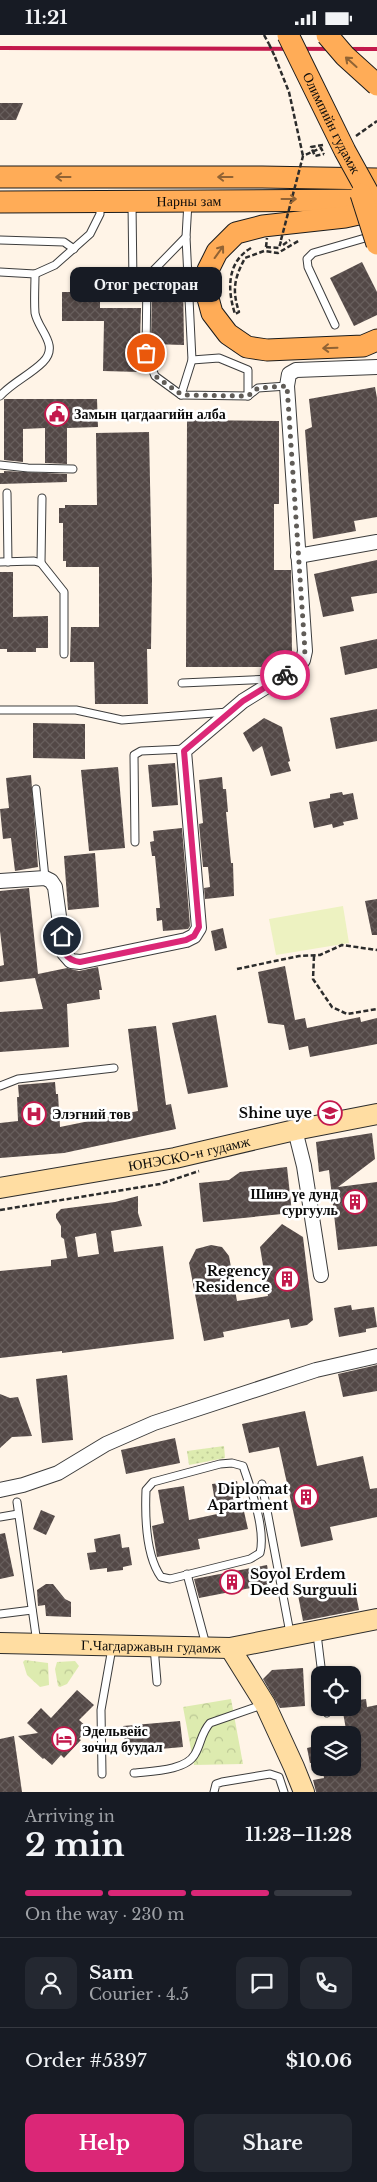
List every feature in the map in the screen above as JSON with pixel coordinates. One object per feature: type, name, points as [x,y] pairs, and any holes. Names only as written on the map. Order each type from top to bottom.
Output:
[{"type":"main road","name":"Олимпийн гудамж","points":[[288,35],[336,149],[370,206],[376,239]]},
{"type":"main road","points":[[327,35],[345,56],[377,85]]},
{"type":"main road","points":[[336,149],[376,239]]},
{"type":"main road","name":"Нарны зам","points":[[0,177],[374,179]]},
{"type":"main road","points":[[262,177],[262,199]]},
{"type":"main road","name":"Нарны зам","points":[[0,202],[132,202],[262,199],[370,206]]},
{"type":"main road","points":[[370,206],[303,230],[263,226],[236,233],[217,251],[208,270],[206,291],[212,313],[228,334],[247,347],[267,350],[363,347],[377,340]]},
{"type":"street","points":[[0,881],[45,878],[52,881],[55,887],[64,953],[71,961],[80,962],[186,940],[194,936],[199,927],[184,756],[186,749],[230,711],[298,667],[303,660],[305,651],[287,386],[289,374],[296,370],[377,367]]},
{"type":"street","points":[[298,556],[377,542]]},
{"type":"street","name":"ЮНЭСКО-н гудамж","points":[[0,1188],[175,1158],[295,1130],[377,1114]]},
{"type":"street","points":[[295,1130],[304,1167],[321,1275]]},
{"type":"street","points":[[0,1490],[23,1485],[58,1473],[106,1444],[154,1423],[316,1371],[377,1356]]},
{"type":"street","points":[[230,1648],[377,1619]]},
{"type":"street","name":"Г.Чагдаржавын гудамж","points":[[0,1643],[230,1648],[265,1704],[304,1792]]},
{"type":"lane","points":[[182,395],[192,360],[186,237],[188,201]]},
{"type":"lane","points":[[0,272],[35,274],[55,265],[90,235],[96,226],[100,214],[100,202]]},
{"type":"lane","points":[[132,202],[133,283]]},
{"type":"lane","points":[[186,237],[147,277],[146,353],[155,376],[182,395],[248,396],[258,388],[287,386]]},
{"type":"lane","points":[[335,325],[308,267],[308,259],[313,253],[376,239]]},
{"type":"lane","points":[[0,240],[64,242],[74,249]]},
{"type":"lane","points":[[0,396],[36,368],[45,360],[49,353],[48,339],[35,315],[35,274]]},
{"type":"lane","points":[[192,360],[219,358],[248,370],[248,396]]},
{"type":"lane","points":[[0,465],[28,469],[73,469]]},
{"type":"lane","points":[[7,493],[8,562]]},
{"type":"lane","points":[[40,563],[42,498]]},
{"type":"lane","points":[[0,562],[34,561],[40,563],[64,592],[64,654]]},
{"type":"lane","points":[[182,683],[277,679]]},
{"type":"lane","points":[[1,710],[76,709],[122,719],[230,711]]},
{"type":"lane","points":[[135,842],[134,755],[141,751],[186,749]]},
{"type":"lane","points":[[36,789],[45,878]]},
{"type":"lane","points":[[0,1086],[18,1079],[114,1068]]},
{"type":"lane","points":[[232,1463],[243,1466],[251,1490],[262,1538],[260,1553],[250,1559],[187,1574],[170,1579],[161,1577],[158,1573],[146,1526],[146,1490],[153,1482],[220,1464],[232,1463]]},
{"type":"lane","points":[[262,1484],[291,1636]]},
{"type":"lane","points":[[17,1502],[37,1643]]},
{"type":"lane","points":[[0,1517],[18,1514]]},
{"type":"lane","points":[[187,1574],[207,1648]]},
{"type":"lane","points":[[0,1614],[32,1610]]},
{"type":"lane","points":[[317,1631],[321,1666]]},
{"type":"lane","points":[[102,1775],[101,1710],[112,1645]]},
{"type":"lane","points":[[154,1646],[157,1682]]},
{"type":"lane","points":[[134,1773],[185,1765],[196,1753],[204,1730],[210,1723],[265,1704]]},
{"type":"lane","points":[[214,1792],[216,1784],[222,1782],[270,1774],[279,1777],[284,1792]]},
{"type":"path","points":[[264,35],[290,92],[303,156],[279,248],[266,247],[267,238]]},
{"type":"path","points":[[303,156],[321,147],[324,154],[315,156],[311,147],[320,143],[336,149]]},
{"type":"path","points":[[253,246],[241,254],[233,268],[230,282],[230,297],[235,314],[239,313],[234,296],[235,283],[245,258],[264,251],[278,253],[303,230]]},
{"type":"path","points":[[260,244],[281,240]]},
{"type":"path","points":[[237,969],[299,956],[314,956],[329,952],[342,945],[377,950]]},
{"type":"path","points":[[314,956],[313,979],[332,1007],[347,1014],[377,1009]]},
{"type":"green space","points":[[343,906],[349,943],[276,955],[269,919]]},
{"type":"green space","points":[[224,1446],[225,1458],[189,1465],[187,1451]]},
{"type":"green space","points":[[25,1660],[48,1663],[49,1685],[40,1687],[27,1675],[23,1662]]},
{"type":"green space","points":[[75,1661],[79,1666],[67,1684],[58,1686],[55,1669],[57,1662]]},
{"type":"green space","points":[[231,1699],[243,1764],[194,1765],[183,1707]]},
{"type":"building","points":[[0,103],[23,103],[16,120],[0,120]]},
{"type":"building","points":[[362,262],[377,292],[377,315],[354,326],[330,278]]},
{"type":"building","points":[[152,281],[183,282],[184,345],[151,344]]},
{"type":"building","points":[[62,292],[100,292],[100,308],[141,308],[139,372],[103,371],[104,321],[62,321]]},
{"type":"building","points":[[375,387],[377,398],[377,517],[354,521],[356,531],[313,539],[305,430],[312,427],[309,399]]},
{"type":"building","points":[[4,399],[97,399],[98,427],[67,428],[67,464],[45,463],[45,428],[23,429],[23,462],[4,460]]},
{"type":"building","points":[[187,420],[279,421],[279,504],[274,504],[274,570],[291,570],[292,654],[273,667],[186,667]]},
{"type":"building","points":[[149,432],[152,580],[151,649],[147,649],[148,704],[95,704],[94,662],[70,662],[71,627],[99,627],[99,567],[66,567],[66,561],[63,561],[63,523],[59,523],[59,508],[65,508],[65,505],[97,505],[96,433]]},
{"type":"building","points":[[4,471],[67,474],[67,482],[0,484],[0,473],[4,473]]},
{"type":"building","points":[[377,560],[377,593],[351,597],[354,611],[323,617],[314,574]]},
{"type":"building","points":[[0,572],[13,572],[13,617],[48,616],[48,648],[36,648],[36,652],[7,652],[7,649],[0,649]]},
{"type":"building","points":[[377,639],[377,668],[345,675],[340,647]]},
{"type":"building","points":[[377,709],[377,741],[336,749],[330,718]]},
{"type":"building","points":[[264,718],[282,727],[291,771],[271,776],[262,746],[253,752],[243,733]]},
{"type":"building","points":[[33,723],[85,724],[85,759],[33,758]]},
{"type":"building","points":[[175,763],[178,805],[152,807],[148,765]]},
{"type":"building","points":[[118,767],[125,848],[89,851],[81,770]]},
{"type":"building","points":[[31,775],[38,867],[15,871],[11,838],[3,839],[0,809],[9,808],[6,778]]},
{"type":"building","points":[[222,777],[223,789],[226,789],[228,812],[226,812],[231,863],[233,863],[234,896],[205,899],[204,888],[210,887],[208,867],[203,867],[199,824],[203,823],[199,780]]},
{"type":"building","points":[[342,792],[343,795],[353,793],[358,819],[343,822],[344,825],[333,828],[332,824],[314,828],[309,802],[330,798],[330,794]]},
{"type":"building","points":[[182,828],[190,926],[188,929],[163,931],[162,920],[157,921],[156,908],[160,908],[155,856],[152,856],[150,842],[154,841],[153,831]]},
{"type":"building","points":[[95,853],[99,907],[68,910],[64,856]]},
{"type":"building","points":[[29,888],[38,974],[67,968],[79,971],[98,967],[102,990],[99,990],[100,999],[67,1004],[69,1047],[0,1052],[0,1012],[43,1009],[35,978],[0,982],[0,966],[4,965],[0,931],[0,891]]},
{"type":"building","points":[[377,899],[377,935],[372,935],[365,901]]},
{"type":"building","points":[[223,928],[227,948],[215,951],[211,931]]},
{"type":"building","points":[[285,966],[295,1020],[305,1018],[307,1028],[360,1017],[361,1022],[377,1018],[377,1044],[310,1057],[308,1046],[289,1050],[284,1025],[268,1023],[258,972]]},
{"type":"building","points":[[216,1015],[228,1087],[188,1094],[172,1023]]},
{"type":"building","points":[[156,1026],[166,1105],[171,1104],[176,1129],[64,1153],[0,1158],[0,1123],[18,1121],[18,1085],[55,1082],[56,1094],[58,1094],[60,1127],[138,1111],[128,1029]]},
{"type":"building","points":[[372,1133],[375,1159],[338,1187],[377,1182],[377,1246],[338,1250],[329,1170],[319,1172],[316,1142]]},
{"type":"building","points":[[287,1167],[292,1213],[203,1222],[199,1183],[229,1180],[240,1172]]},
{"type":"building","points":[[138,1196],[138,1213],[142,1226],[111,1231],[114,1252],[163,1246],[174,1339],[62,1353],[62,1351],[0,1358],[0,1271],[51,1266],[51,1260],[67,1258],[64,1239],[61,1237],[61,1226],[56,1218],[56,1214],[61,1209],[115,1202]],"holes":[[[96,1233],[99,1254],[78,1257],[75,1237]]]},
{"type":"building","name":"Regency Residence","points":[[282,1224],[303,1237],[313,1320],[307,1325],[291,1328],[289,1319],[223,1332],[224,1337],[204,1341],[189,1263],[196,1249],[211,1245],[222,1247],[229,1256],[237,1301],[268,1296],[260,1247]]},
{"type":"building","points":[[351,1305],[352,1310],[374,1307],[377,1327],[366,1329],[366,1332],[339,1337],[334,1308]]},
{"type":"building","points":[[377,1365],[377,1391],[343,1397],[338,1374]]},
{"type":"building","points":[[67,1375],[73,1440],[42,1443],[36,1379]]},
{"type":"building","points":[[0,1394],[10,1398],[18,1397],[32,1436],[12,1437],[0,1448]]},
{"type":"building","name":"Diplomat Apartment","points":[[305,1411],[317,1466],[363,1456],[370,1489],[377,1488],[377,1517],[330,1527],[333,1540],[301,1547],[279,1447],[249,1453],[242,1424]]},
{"type":"building","points":[[175,1438],[180,1463],[126,1474],[121,1450]]},
{"type":"building","points":[[237,1481],[248,1529],[198,1539],[200,1549],[157,1557],[152,1526],[164,1523],[158,1490],[184,1486],[189,1520],[217,1514],[212,1484]]},
{"type":"building","points":[[41,1510],[55,1516],[46,1535],[33,1529]]},
{"type":"building","points":[[5,1533],[14,1576],[0,1579],[0,1534]]},
{"type":"building","points":[[120,1534],[122,1548],[129,1547],[132,1565],[123,1567],[123,1570],[107,1572],[107,1568],[90,1570],[87,1553],[96,1552],[94,1539]]},
{"type":"building","name":"Soyol Erdem Deed Surguuli","points":[[267,1565],[271,1584],[199,1598],[194,1579]]},
{"type":"building","points":[[46,1584],[53,1584],[65,1599],[71,1602],[71,1617],[46,1616],[45,1605],[38,1606],[37,1590]]},
{"type":"building","points":[[354,1584],[359,1610],[303,1621],[298,1595]]},
{"type":"building","points":[[303,1668],[305,1706],[280,1708],[263,1679],[272,1670]]},
{"type":"building","points":[[77,1690],[94,1705],[79,1720],[88,1728],[79,1739],[81,1740],[64,1758],[61,1755],[52,1765],[18,1736],[38,1733],[27,1723],[41,1708],[51,1718]]},
{"type":"building","points":[[366,1699],[367,1707],[377,1705],[377,1792],[316,1792],[313,1780],[324,1778],[324,1776],[361,1776],[361,1726],[345,1726],[344,1716],[361,1716],[361,1700]]},
{"type":"building","points":[[180,1721],[183,1747],[126,1752],[123,1726]]},
{"type":"building","points":[[14,1736],[22,1792],[0,1792],[0,1739]]},
{"type":"building","points":[[311,1747],[311,1763],[310,1763],[307,1748]]},
{"type":"railway","points":[[0,48],[377,49]]},
{"type":"way so far","points":[[146,353],[155,376],[182,395],[248,396],[258,388],[287,386],[305,651],[303,660],[298,667],[285,675]]},
{"type":"place","name":"Отог ресторан","points":[[146,353]]},
{"type":"place","name":"Замын цагдаагийн алба","points":[[57,414]]},
{"type":"place","name":"Shine uye","points":[[330,1113]]},
{"type":"place","name":"Элэгний төв","points":[[34,1114]]},
{"type":"place","name":"Шинэ үе дунд сургууль","points":[[355,1202]]},
{"type":"place","name":"Regency Residence","points":[[287,1279]]},
{"type":"place","name":"Diplomat Apartment","points":[[306,1497]]},
{"type":"place","name":"Soyol Erdem Deed Surguuli","points":[[232,1582]]},
{"type":"place","name":"Эдельвейс зочид буудал","points":[[64,1739]]},
{"type":"route","points":[[62,936],[64,953],[71,961],[80,962],[186,940],[194,936],[199,927],[184,751],[243,701],[285,675]]}]
